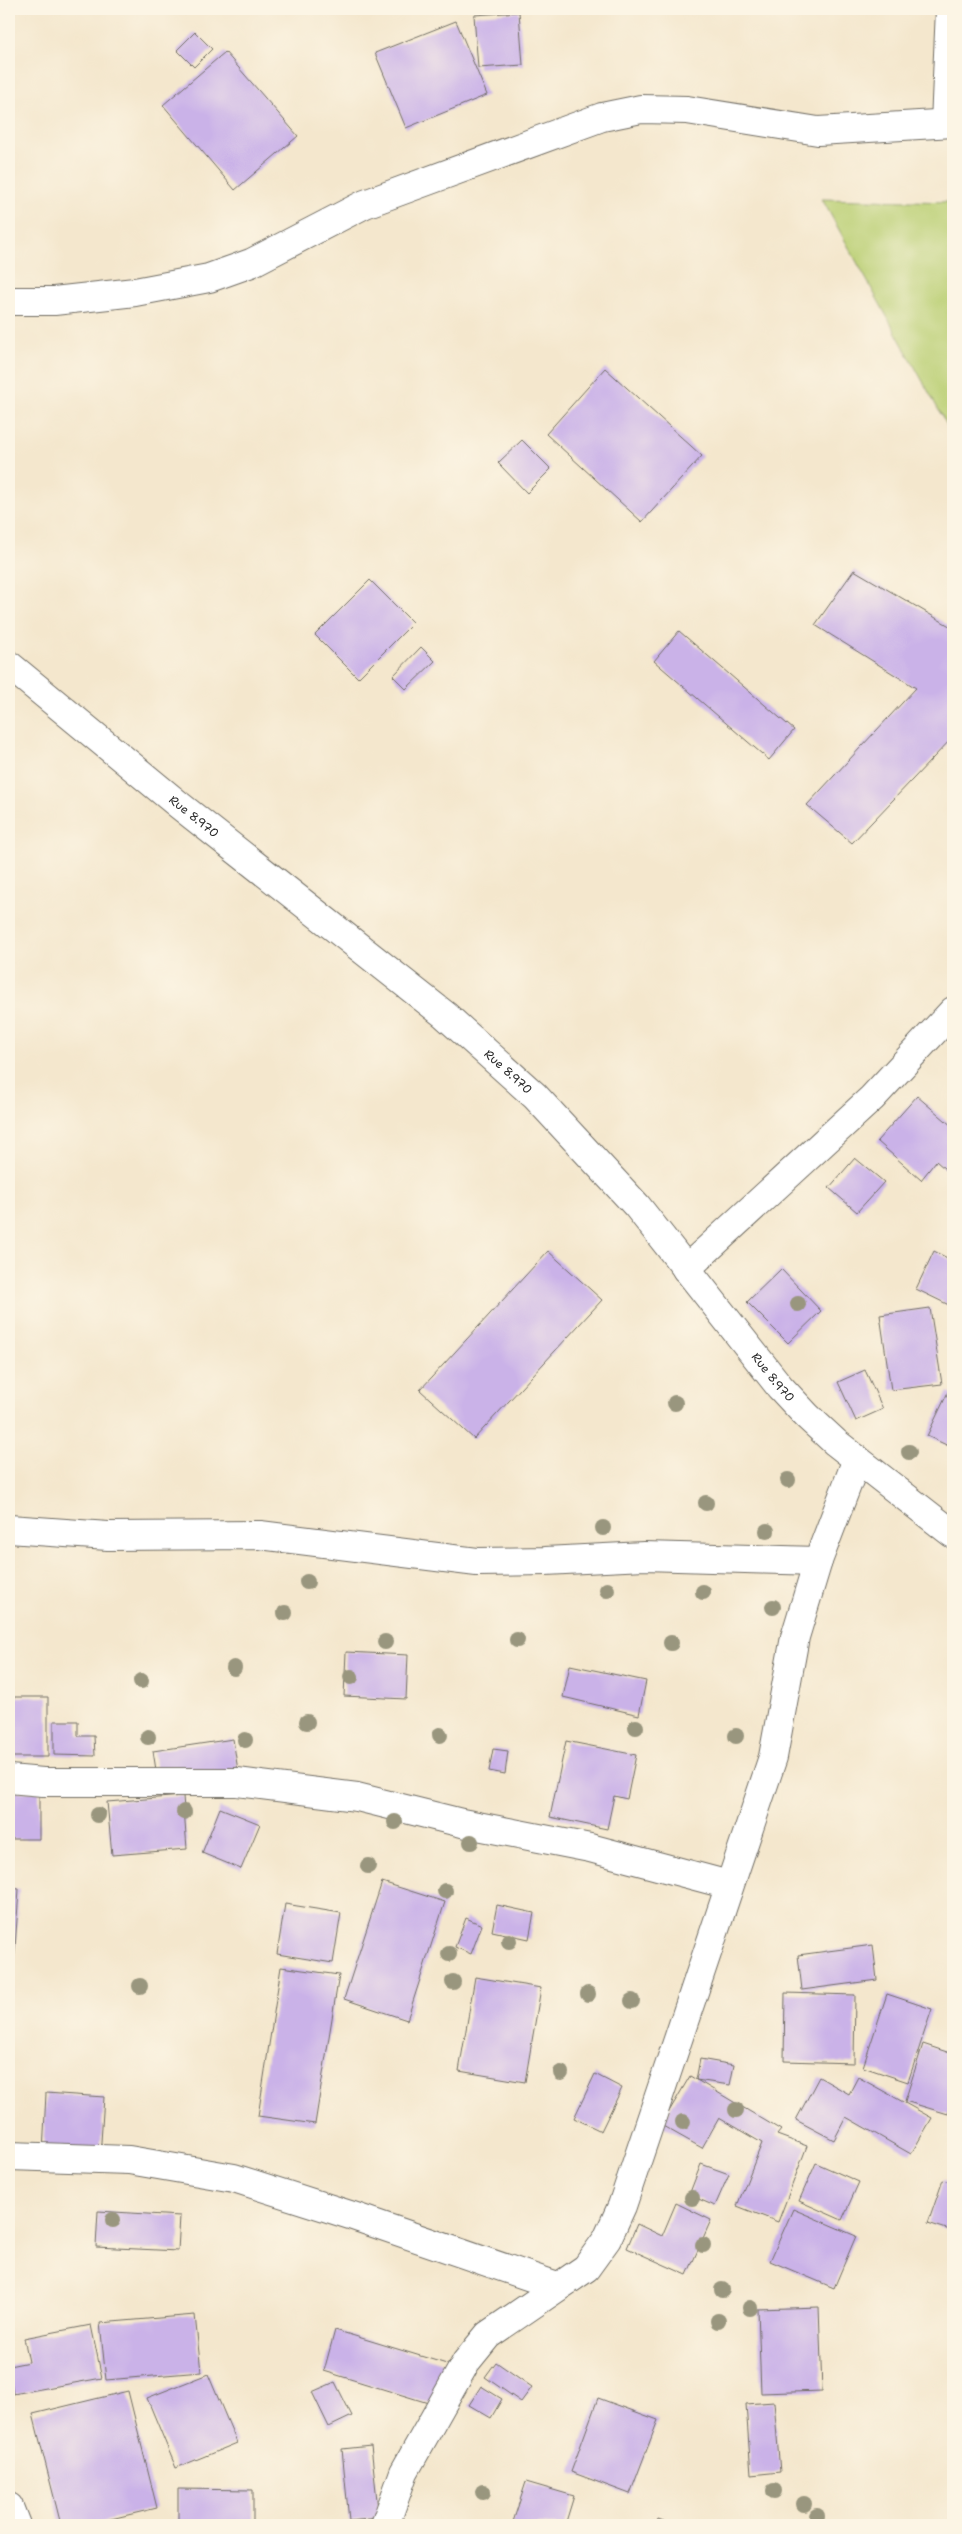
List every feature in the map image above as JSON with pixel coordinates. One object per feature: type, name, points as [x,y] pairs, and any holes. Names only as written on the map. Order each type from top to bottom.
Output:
[{"type":"street","points":[[9,301],[54,301],[135,292],[209,278],[251,263],[365,204],[463,170],[586,122],[641,109],[687,110],[818,131],[949,123],[950,9]]},
{"type":"street","name":"Rue 8.970","points":[[9,665],[179,805],[446,1015],[535,1096],[637,1206],[780,1387],[807,1416],[856,1458],[953,1534]]},
{"type":"street","points":[[686,1269],[872,1098],[953,1011]]},
{"type":"street","points":[[385,2525],[404,2472],[466,2362],[488,2335],[557,2286],[586,2268],[606,2239],[622,2206],[773,1757],[795,1637],[818,1562],[856,1458]]},
{"type":"street","points":[[9,1529],[108,1536],[260,1535],[476,1562],[644,1556],[818,1562]]},
{"type":"street","points":[[9,1779],[43,1782],[237,1782],[357,1797],[462,1822],[590,1848],[729,1885]]},
{"type":"street","points":[[9,2156],[129,2160],[234,2178],[416,2237],[557,2286]]},
{"type":"street","points":[[9,2507],[16,2525]]},
{"type":"green space","points":[[822,199],[953,202],[953,436]]},
{"type":"building","points":[[519,12],[523,65],[478,68],[474,15]]},
{"type":"building","points":[[456,21],[487,95],[406,128],[375,53]]},
{"type":"building","points":[[195,32],[212,49],[194,67],[177,50]]},
{"type":"building","points":[[225,52],[298,136],[235,190],[163,105]]},
{"type":"building","points":[[605,368],[702,456],[642,522],[546,434]]},
{"type":"building","points":[[522,440],[551,469],[527,493],[498,463]]},
{"type":"building","points":[[854,570],[953,628],[953,737],[852,843],[807,805],[916,688],[815,625]]},
{"type":"building","points":[[370,580],[413,623],[358,678],[315,635]]},
{"type":"building","points":[[679,631],[794,730],[769,760],[654,661]]},
{"type":"building","points":[[421,647],[435,661],[406,689],[393,676]]},
{"type":"building","points":[[917,1096],[953,1127],[953,1176],[936,1161],[921,1180],[877,1141]]},
{"type":"building","points":[[855,1158],[884,1182],[857,1212],[829,1188]]},
{"type":"building","points":[[548,1251],[602,1300],[474,1439],[420,1390]]},
{"type":"building","points":[[934,1251],[953,1261],[953,1307],[916,1289]]},
{"type":"building","points":[[781,1269],[821,1311],[788,1343],[747,1302]]},
{"type":"building","points":[[930,1308],[942,1384],[891,1390],[880,1315]]},
{"type":"building","points":[[865,1370],[883,1409],[856,1421],[838,1382]]},
{"type":"building","points":[[948,1392],[953,1395],[953,1448],[927,1436]]},
{"type":"building","points":[[346,1652],[408,1655],[406,1699],[344,1696]]},
{"type":"building","points":[[570,1665],[646,1681],[639,1715],[563,1697]]},
{"type":"building","points":[[9,1697],[48,1697],[48,1757],[9,1757]]},
{"type":"building","points":[[54,1721],[78,1721],[78,1736],[94,1736],[95,1756],[54,1755]]},
{"type":"building","points":[[233,1739],[239,1777],[159,1789],[153,1751]]},
{"type":"building","points":[[566,1741],[636,1755],[627,1799],[614,1796],[607,1829],[550,1817]]},
{"type":"building","points":[[493,1749],[508,1751],[505,1774],[489,1771]]},
{"type":"building","points":[[9,1792],[39,1792],[39,1839],[9,1839]]},
{"type":"building","points":[[183,1796],[187,1849],[112,1855],[107,1802]]},
{"type":"building","points":[[220,1808],[260,1824],[241,1869],[202,1853]]},
{"type":"building","points":[[382,1882],[445,1902],[407,2020],[344,1999]]},
{"type":"building","points":[[9,1888],[19,1889],[12,1994],[9,1994]]},
{"type":"building","points":[[285,1904],[341,1913],[333,1963],[277,1954]]},
{"type":"building","points":[[497,1905],[534,1913],[529,1939],[492,1931]]},
{"type":"building","points":[[466,1918],[482,1925],[471,1954],[455,1947]]},
{"type":"building","points":[[873,1945],[877,1980],[802,1990],[798,1955]]},
{"type":"building","points":[[281,1967],[339,1975],[315,2124],[258,2116]]},
{"type":"building","points":[[475,1977],[541,1988],[525,2082],[459,2071]]},
{"type":"building","points":[[785,1993],[855,1995],[854,2063],[784,2061]]},
{"type":"building","points":[[887,1994],[932,2009],[908,2082],[863,2067]]},
{"type":"building","points":[[923,2044],[953,2054],[953,2097],[948,2114],[905,2101]]},
{"type":"building","points":[[700,2059],[734,2065],[730,2085],[696,2080]]},
{"type":"building","points":[[595,2074],[622,2088],[601,2131],[574,2118]]},
{"type":"building","points":[[690,2076],[781,2130],[777,2135],[807,2146],[778,2222],[737,2206],[762,2143],[719,2118],[702,2148],[661,2125]]},
{"type":"building","points":[[819,2077],[849,2094],[858,2077],[932,2118],[911,2154],[846,2117],[834,2140],[796,2120]]},
{"type":"building","points":[[46,2093],[104,2097],[100,2157],[43,2153]]},
{"type":"building","points":[[816,2163],[859,2182],[842,2220],[799,2201]]},
{"type":"building","points":[[701,2164],[729,2174],[715,2206],[689,2195]]},
{"type":"building","points":[[943,2180],[953,2183],[953,2231],[928,2223]]},
{"type":"building","points":[[676,2203],[711,2220],[687,2275],[627,2248],[637,2224],[662,2236]]},
{"type":"building","points":[[793,2209],[856,2236],[834,2288],[770,2261]]},
{"type":"building","points":[[98,2211],[180,2216],[178,2251],[96,2247]]},
{"type":"building","points":[[819,2307],[822,2391],[761,2393],[758,2309]]},
{"type":"building","points":[[195,2315],[201,2372],[106,2380],[100,2323]]},
{"type":"building","points":[[91,2325],[102,2378],[13,2394],[9,2366],[29,2362],[24,2338]]},
{"type":"building","points":[[335,2330],[450,2365],[438,2406],[324,2371]]},
{"type":"building","points":[[496,2362],[532,2387],[521,2402],[485,2377]]},
{"type":"building","points":[[208,2374],[237,2443],[176,2468],[147,2398]]},
{"type":"building","points":[[335,2382],[352,2416],[329,2427],[312,2392]]},
{"type":"building","points":[[481,2386],[502,2399],[491,2418],[469,2405]]},
{"type":"building","points":[[128,2391],[157,2508],[86,2525],[61,2525],[33,2414]]},
{"type":"building","points":[[598,2398],[658,2420],[630,2494],[571,2472]]},
{"type":"building","points":[[774,2402],[780,2472],[751,2475],[746,2404]]},
{"type":"building","points":[[371,2446],[379,2518],[349,2521],[342,2449]]},
{"type":"building","points":[[526,2482],[574,2496],[565,2525],[512,2525]]},
{"type":"building","points":[[178,2489],[253,2490],[253,2525],[178,2525]]},
{"type":"building","points":[[658,2519],[675,2525],[656,2525]]}]
